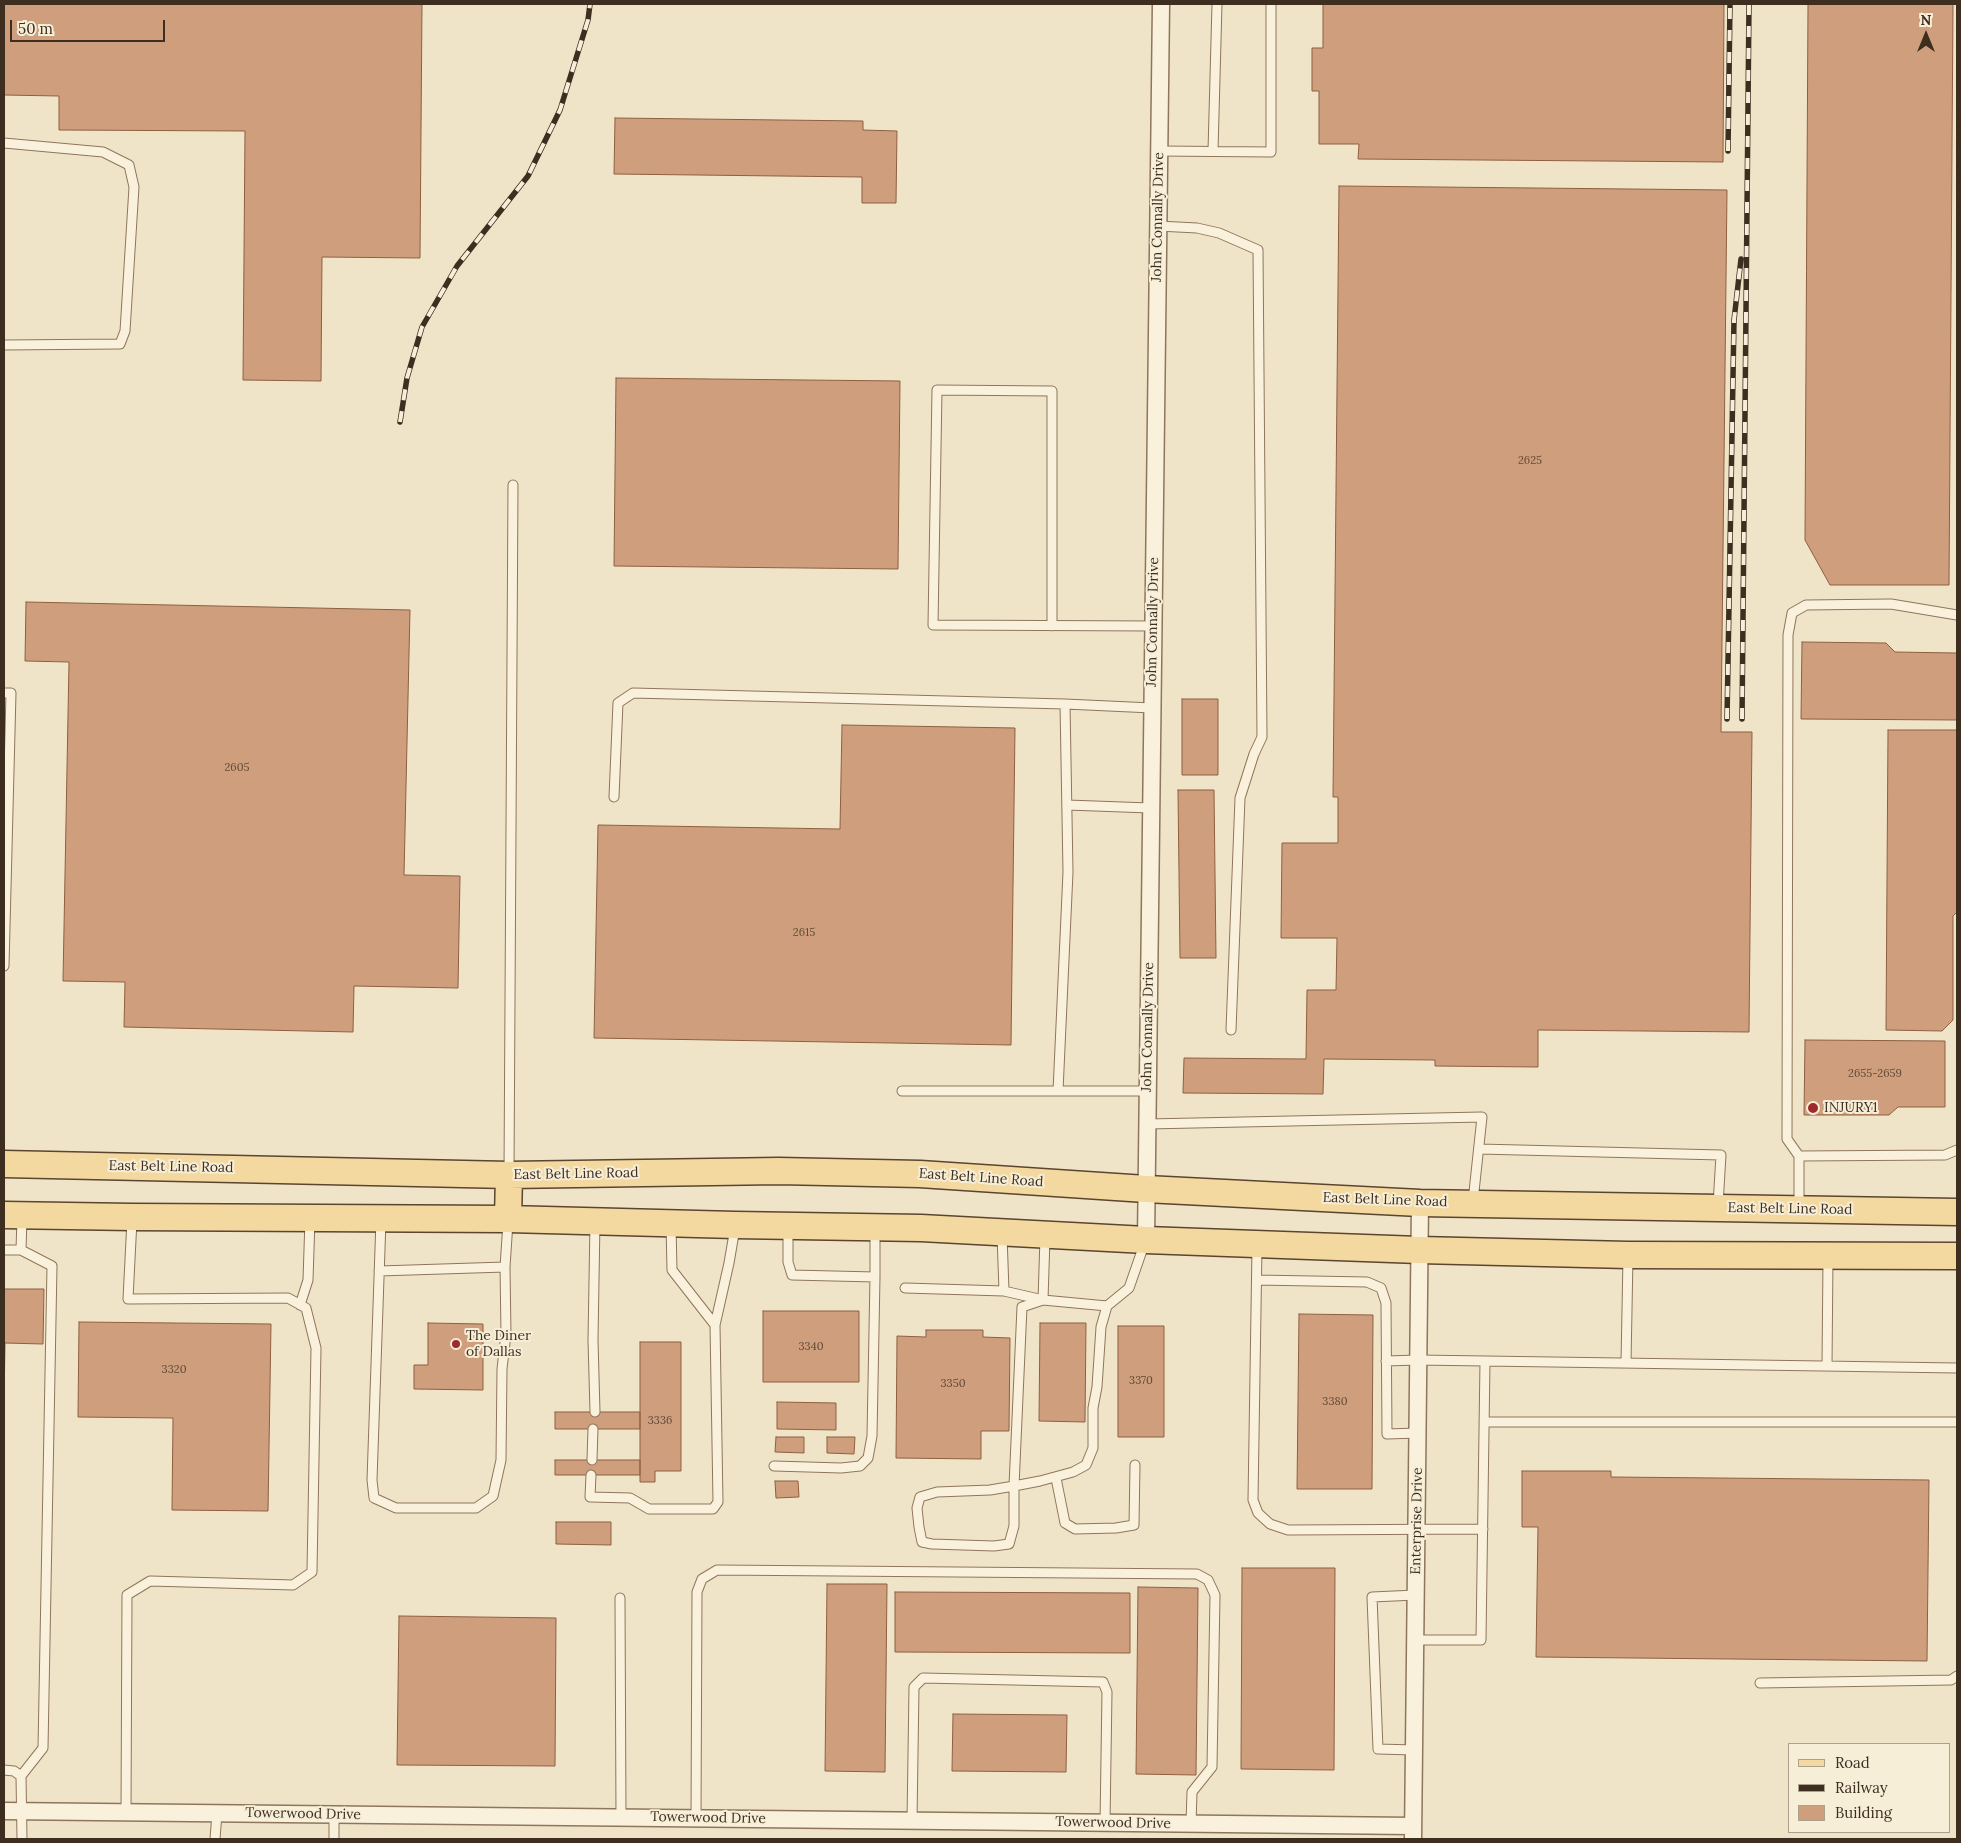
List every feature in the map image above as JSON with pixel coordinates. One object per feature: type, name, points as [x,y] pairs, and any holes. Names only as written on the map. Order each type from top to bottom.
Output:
[{"type":"main road","name":"East Belt Line Road","points":[[4,1164],[509,1175],[779,1170],[920,1174],[1146,1189],[1420,1203],[1957,1212]]},
{"type":"main road","points":[[508,1219],[509,1175]]},
{"type":"main road","points":[[13,1215],[508,1219],[921,1228],[1146,1240],[1419,1250],[1628,1255],[1957,1256]]},
{"type":"street","name":"John Connally Drive","points":[[1146,1240],[1161,4]]},
{"type":"street","name":"Enterprise Drive","points":[[1413,1833],[1420,1203]]},
{"type":"street","name":"Towerwood Drive","points":[[4,1810],[1191,1824],[1413,1833]]},
{"type":"lane","points":[[1213,151],[1216,4]]},
{"type":"lane","points":[[1159,151],[1271,152],[1271,4]]},
{"type":"lane","points":[[4,143],[103,152],[129,165],[134,187],[125,331],[120,344],[4,345]]},
{"type":"lane","points":[[1158,226],[1197,228],[1219,233],[1258,250],[1262,737],[1254,754],[1240,798],[1231,1030]]},
{"type":"lane","points":[[1052,626],[1052,391],[937,390],[933,625],[1052,626],[1153,626]]},
{"type":"lane","points":[[509,1175],[513,486]]},
{"type":"lane","points":[[1799,1209],[1799,1156],[1787,1139],[1788,635],[1792,613],[1806,604],[1891,604],[1957,615]]},
{"type":"lane","points":[[4,693],[11,693],[4,966]]},
{"type":"lane","points":[[614,797],[618,703],[632,693],[1152,708]]},
{"type":"lane","points":[[1058,1091],[1068,872],[1065,704]]},
{"type":"lane","points":[[1067,804],[1150,808]]},
{"type":"lane","points":[[902,1091],[1147,1091]]},
{"type":"lane","points":[[1147,1124],[1482,1117],[1473,1204]]},
{"type":"lane","points":[[1478,1149],[1721,1155],[1718,1208]]},
{"type":"lane","points":[[1799,1156],[1944,1155],[1957,1150]]},
{"type":"lane","points":[[13,1215],[21,1250]]},
{"type":"lane","points":[[126,1812],[127,1595],[150,1581],[293,1585],[312,1572],[316,1348],[306,1308],[288,1298],[128,1299],[132,1217]]},
{"type":"lane","points":[[300,1305],[308,1280],[310,1218]]},
{"type":"lane","points":[[381,1218],[372,1448],[374,1498],[396,1508],[476,1508],[492,1496],[501,1460],[502,1369],[506,1334],[505,1267],[508,1219]]},
{"type":"lane","points":[[595,1221],[593,1340],[595,1412]]},
{"type":"lane","points":[[671,1223],[672,1270],[715,1325]]},
{"type":"lane","points":[[591,1475],[590,1497],[630,1498],[649,1509],[713,1509],[718,1502],[715,1325],[729,1263],[735,1225]]},
{"type":"lane","points":[[788,1226],[788,1262],[792,1275],[875,1277]]},
{"type":"lane","points":[[774,1466],[840,1468],[860,1466],[868,1458],[872,1436],[875,1227]]},
{"type":"lane","points":[[1002,1232],[1004,1291]]},
{"type":"lane","points":[[1043,1300],[1045,1234]]},
{"type":"lane","points":[[1043,1300],[1022,1307],[1014,1486],[1014,1526],[1009,1544],[994,1546],[922,1542],[917,1508],[920,1497],[936,1492],[990,1490],[1014,1486],[1056,1478],[1086,1465],[1093,1448],[1093,1408],[1097,1387],[1101,1327],[1107,1306],[1129,1288],[1146,1240]]},
{"type":"lane","points":[[1257,1244],[1253,1500],[1258,1513],[1270,1524],[1288,1530],[1483,1529]]},
{"type":"lane","points":[[4,1250],[21,1250],[52,1266],[42,1748],[20,1776],[22,1839]]},
{"type":"lane","points":[[1626,1363],[1628,1255]]},
{"type":"lane","points":[[1827,1366],[1828,1255]]},
{"type":"lane","points":[[379,1271],[505,1267]]},
{"type":"lane","points":[[1257,1280],[1368,1282],[1381,1288],[1386,1303],[1387,1434],[1418,1433]]},
{"type":"lane","points":[[905,1288],[1004,1291],[1043,1300],[1107,1306]]},
{"type":"lane","points":[[1386,1361],[1957,1368]]},
{"type":"lane","points":[[1415,1640],[1482,1640],[1485,1361]]},
{"type":"lane","points":[[1484,1422],[1957,1422]]},
{"type":"lane","points":[[592,1460],[594,1429]]},
{"type":"lane","points":[[1056,1478],[1065,1523],[1075,1529],[1116,1528],[1134,1525],[1135,1465]]},
{"type":"lane","points":[[696,1818],[697,1592],[702,1579],[717,1570],[1197,1574],[1208,1580],[1215,1595],[1212,1767],[1192,1792],[1191,1824]]},
{"type":"lane","points":[[1414,1750],[1378,1749],[1372,1597],[1416,1595]]},
{"type":"lane","points":[[620,1598],[621,1818]]},
{"type":"lane","points":[[1760,1683],[1951,1680],[1957,1676]]},
{"type":"lane","points":[[912,1821],[914,1687],[923,1678],[1103,1682],[1107,1692],[1106,1823]]},
{"type":"lane","points":[[4,1770],[14,1771],[20,1776]]},
{"type":"lane","points":[[215,1839],[217,1813]]},
{"type":"lane","points":[[334,1814],[334,1839]]},
{"type":"building","points":[[4,4],[422,4],[420,258],[322,257],[321,381],[243,380],[245,131],[59,130],[59,96],[4,95]]},
{"type":"building","points":[[1323,4],[1724,4],[1723,162],[1358,159],[1359,144],[1319,144],[1319,91],[1312,91],[1312,48],[1323,48]]},
{"type":"building","points":[[1808,4],[1953,4],[1949,585],[1830,585],[1805,540]]},
{"type":"building","points":[[615,118],[863,121],[863,130],[897,131],[896,203],[862,203],[862,177],[614,174]]},
{"type":"building","points":[[1339,186],[1727,190],[1721,732],[1752,732],[1749,1032],[1538,1030],[1538,1067],[1435,1066],[1435,1060],[1324,1059],[1323,1094],[1183,1093],[1184,1058],[1306,1059],[1307,990],[1336,990],[1337,938],[1281,938],[1282,843],[1338,843],[1338,797],[1333,797]]},
{"type":"building","points":[[616,378],[900,381],[898,569],[614,566]]},
{"type":"building","points":[[26,602],[410,610],[404,875],[460,876],[458,988],[354,986],[353,1032],[124,1027],[125,982],[63,981],[69,662],[25,661]]},
{"type":"building","points":[[1802,642],[1886,643],[1895,652],[1957,653],[1957,720],[1801,719]]},
{"type":"building","points":[[1182,699],[1218,699],[1218,775],[1182,775]]},
{"type":"building","points":[[842,725],[1015,728],[1011,1045],[594,1038],[598,825],[840,829]]},
{"type":"building","points":[[1888,730],[1957,730],[1957,912],[1953,916],[1953,1020],[1942,1031],[1886,1030]]},
{"type":"building","points":[[1178,790],[1214,790],[1216,958],[1180,958]]},
{"type":"building","points":[[1805,1040],[1945,1041],[1945,1107],[1898,1107],[1889,1115],[1804,1115]]},
{"type":"building","points":[[4,1289],[44,1289],[43,1344],[5,1343],[4,1404]]},
{"type":"building","points":[[763,1311],[859,1311],[859,1382],[763,1382]]},
{"type":"building","points":[[1299,1314],[1373,1315],[1372,1489],[1297,1489]]},
{"type":"building","points":[[79,1322],[271,1324],[268,1511],[172,1510],[173,1418],[78,1417]]},
{"type":"building","name":"The Diner of Dallas","points":[[428,1323],[483,1324],[483,1390],[414,1389],[414,1365],[428,1365]]},
{"type":"building","points":[[1040,1323],[1086,1323],[1085,1422],[1039,1421]]},
{"type":"building","points":[[1118,1326],[1164,1326],[1164,1437],[1118,1437]]},
{"type":"building","points":[[926,1330],[983,1330],[983,1337],[1010,1338],[1009,1431],[981,1431],[981,1459],[896,1458],[897,1336],[926,1337]]},
{"type":"building","points":[[640,1342],[681,1342],[681,1471],[655,1471],[655,1482],[640,1482]]},
{"type":"building","points":[[777,1402],[836,1403],[836,1430],[777,1429]]},
{"type":"building","points":[[555,1412],[640,1412],[640,1429],[555,1429]]},
{"type":"building","points":[[776,1437],[804,1437],[804,1453],[775,1452]]},
{"type":"building","points":[[827,1437],[855,1437],[854,1454],[827,1453]]},
{"type":"building","points":[[555,1460],[640,1460],[640,1475],[555,1475]]},
{"type":"building","points":[[1522,1471],[1611,1471],[1611,1477],[1929,1480],[1927,1661],[1536,1657],[1538,1527],[1522,1527]]},
{"type":"building","points":[[775,1481],[798,1481],[799,1497],[776,1498]]},
{"type":"building","points":[[556,1522],[611,1522],[611,1545],[556,1544]]},
{"type":"building","points":[[1242,1568],[1335,1568],[1334,1770],[1241,1769]]},
{"type":"building","points":[[827,1584],[887,1584],[885,1772],[825,1771]]},
{"type":"building","points":[[1138,1587],[1198,1588],[1196,1775],[1136,1774]]},
{"type":"building","points":[[895,1592],[1130,1593],[1130,1653],[895,1652]]},
{"type":"building","points":[[399,1616],[556,1618],[555,1766],[397,1765]]},
{"type":"building","points":[[953,1714],[1067,1715],[1066,1772],[952,1771]]},
{"type":"railway","points":[[400,422],[407,378],[422,327],[457,266],[528,176],[560,110],[588,20],[590,4]]},
{"type":"railway","points":[[1728,151],[1730,4]]},
{"type":"railway","points":[[1742,719],[1749,4]]},
{"type":"railway","points":[[1727,719],[1734,320],[1741,259]]},
{"type":"place","name":"INJURY1","points":[[1813,1108]]},
{"type":"place","name":"The Diner of Dallas","points":[[456,1344]]}]
